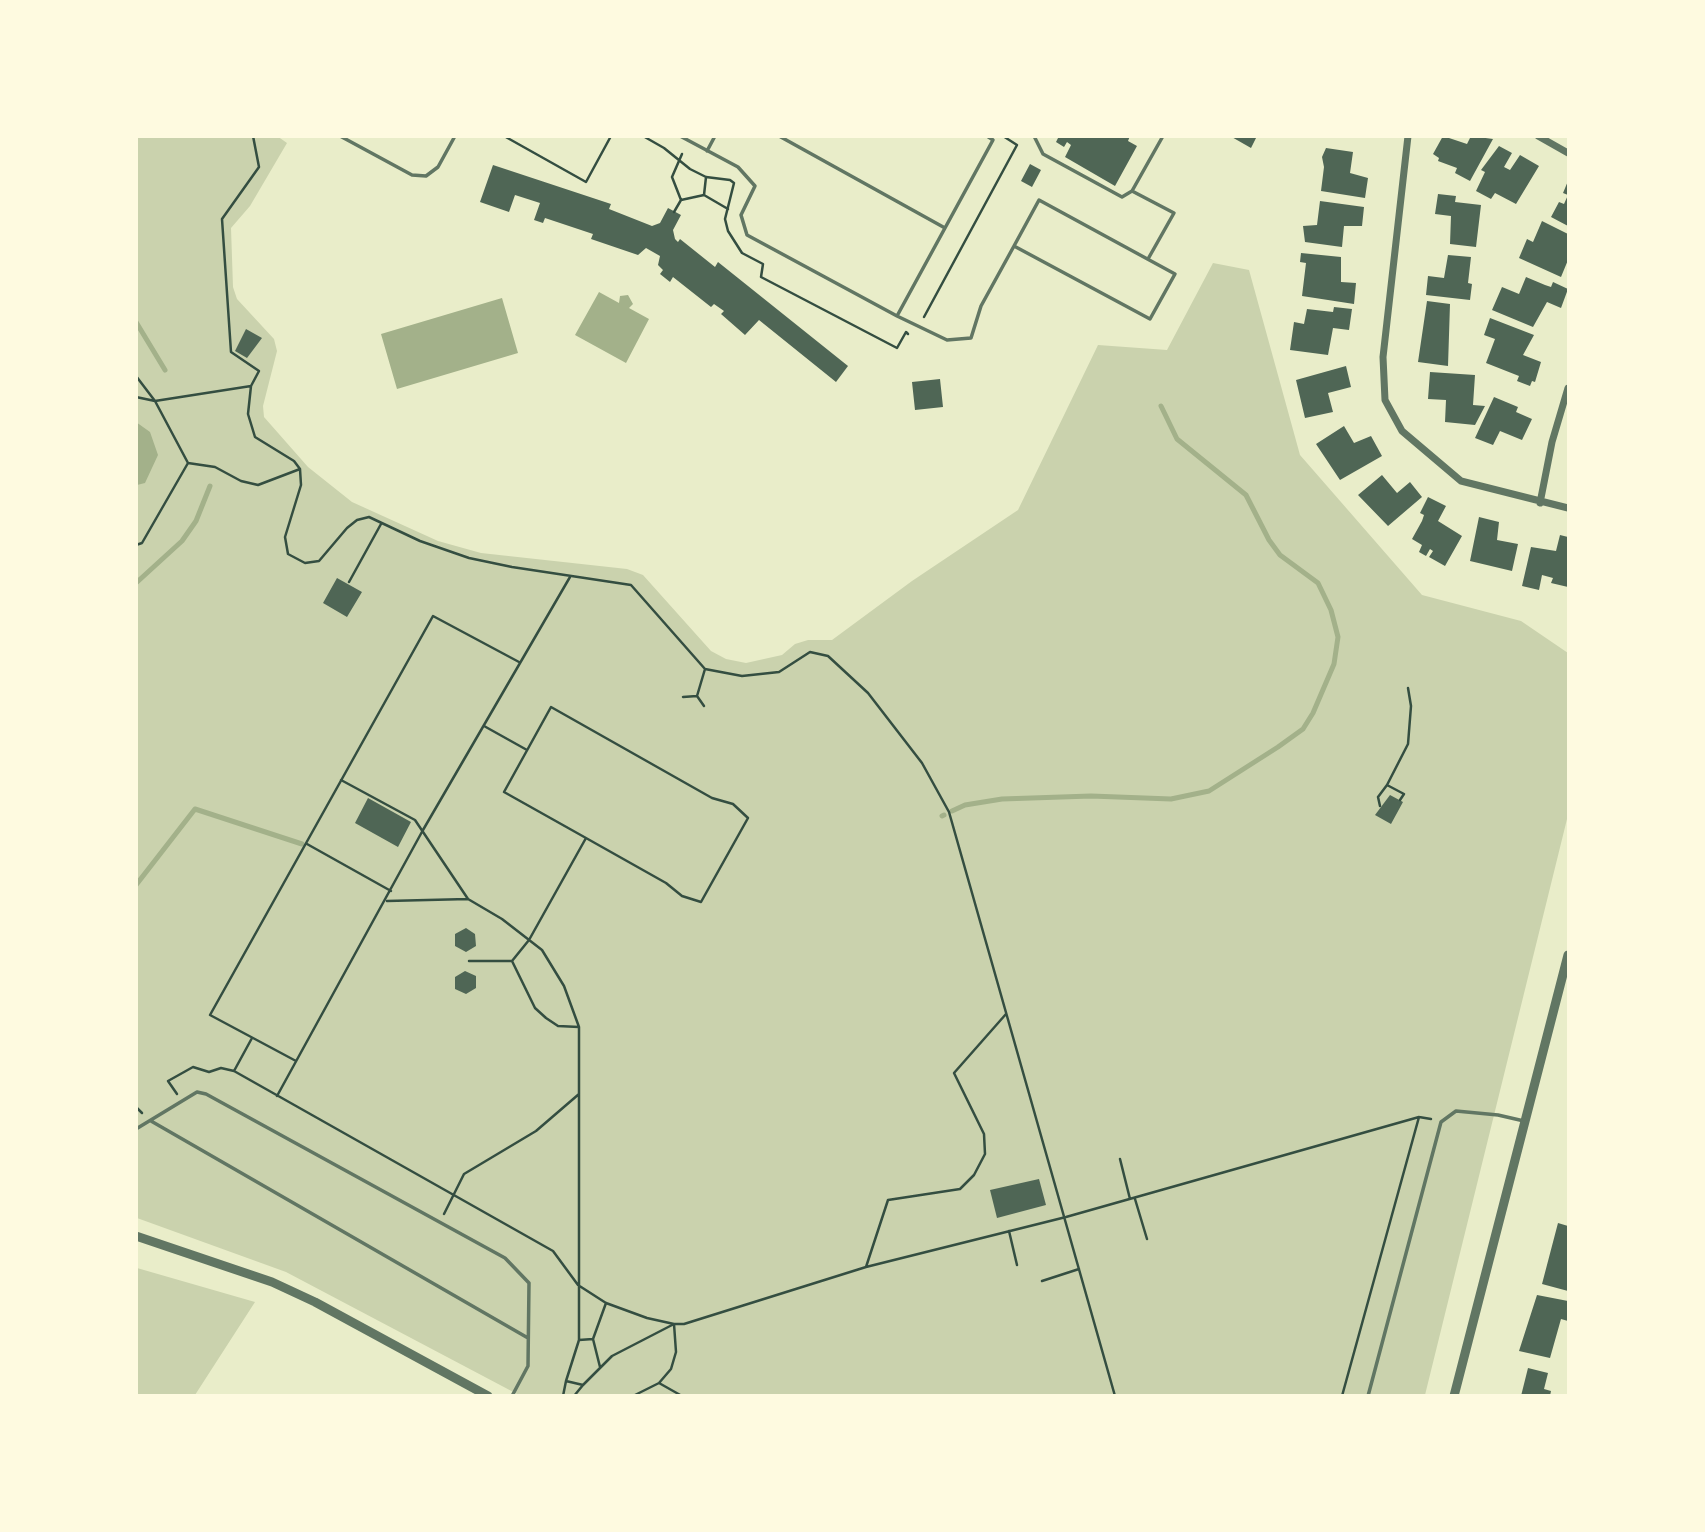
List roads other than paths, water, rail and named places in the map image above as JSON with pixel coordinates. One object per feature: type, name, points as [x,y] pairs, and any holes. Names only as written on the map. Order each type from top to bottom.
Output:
[{"type":"street","points":[[1408,136],[1383,357],[1385,400],[1402,430],[1461,481],[1540,503],[1569,508]]},
{"type":"street","points":[[1538,136],[1569,153]]},
{"type":"street","points":[[1540,503],[1552,442],[1569,388]]},
{"type":"street","points":[[1454,1395],[1569,955]]},
{"type":"street","points":[[136,1236],[272,1282],[315,1302],[488,1395]]},
{"type":"lane","points":[[340,136],[412,175],[426,176],[438,167],[455,136]]},
{"type":"lane","points":[[680,136],[738,167],[755,186],[741,215],[747,235],[947,340],[971,338],[981,306],[1013,246],[1039,200],[1175,274],[1150,319],[1013,246]]},
{"type":"lane","points":[[707,151],[715,136]]},
{"type":"lane","points":[[779,136],[945,228]]},
{"type":"lane","points":[[897,316],[993,140],[987,136]]},
{"type":"lane","points":[[1034,136],[1043,155],[1122,197],[1132,191],[1163,136]]},
{"type":"lane","points":[[1132,191],[1174,213],[1148,259]]},
{"type":"lane","points":[[136,1129],[197,1092],[206,1094],[505,1258],[529,1283],[528,1366],[512,1395]]},
{"type":"lane","points":[[1368,1395],[1441,1122],[1456,1111],[1524,1121]]},
{"type":"lane","points":[[151,1121],[528,1338]]},
{"type":"waterway","points":[[136,322],[165,370]]},
{"type":"waterway","points":[[952,811],[965,805],[1002,799],[1091,796],[1171,799],[1209,791],[1303,729],[1313,713],[1334,664],[1338,637],[1331,610],[1318,583],[1280,555],[1269,540],[1246,495],[1177,439],[1161,406]]},
{"type":"waterway","points":[[136,583],[182,541],[196,521],[210,486]]},
{"type":"waterway","points":[[136,885],[195,809],[302,844]]}]
